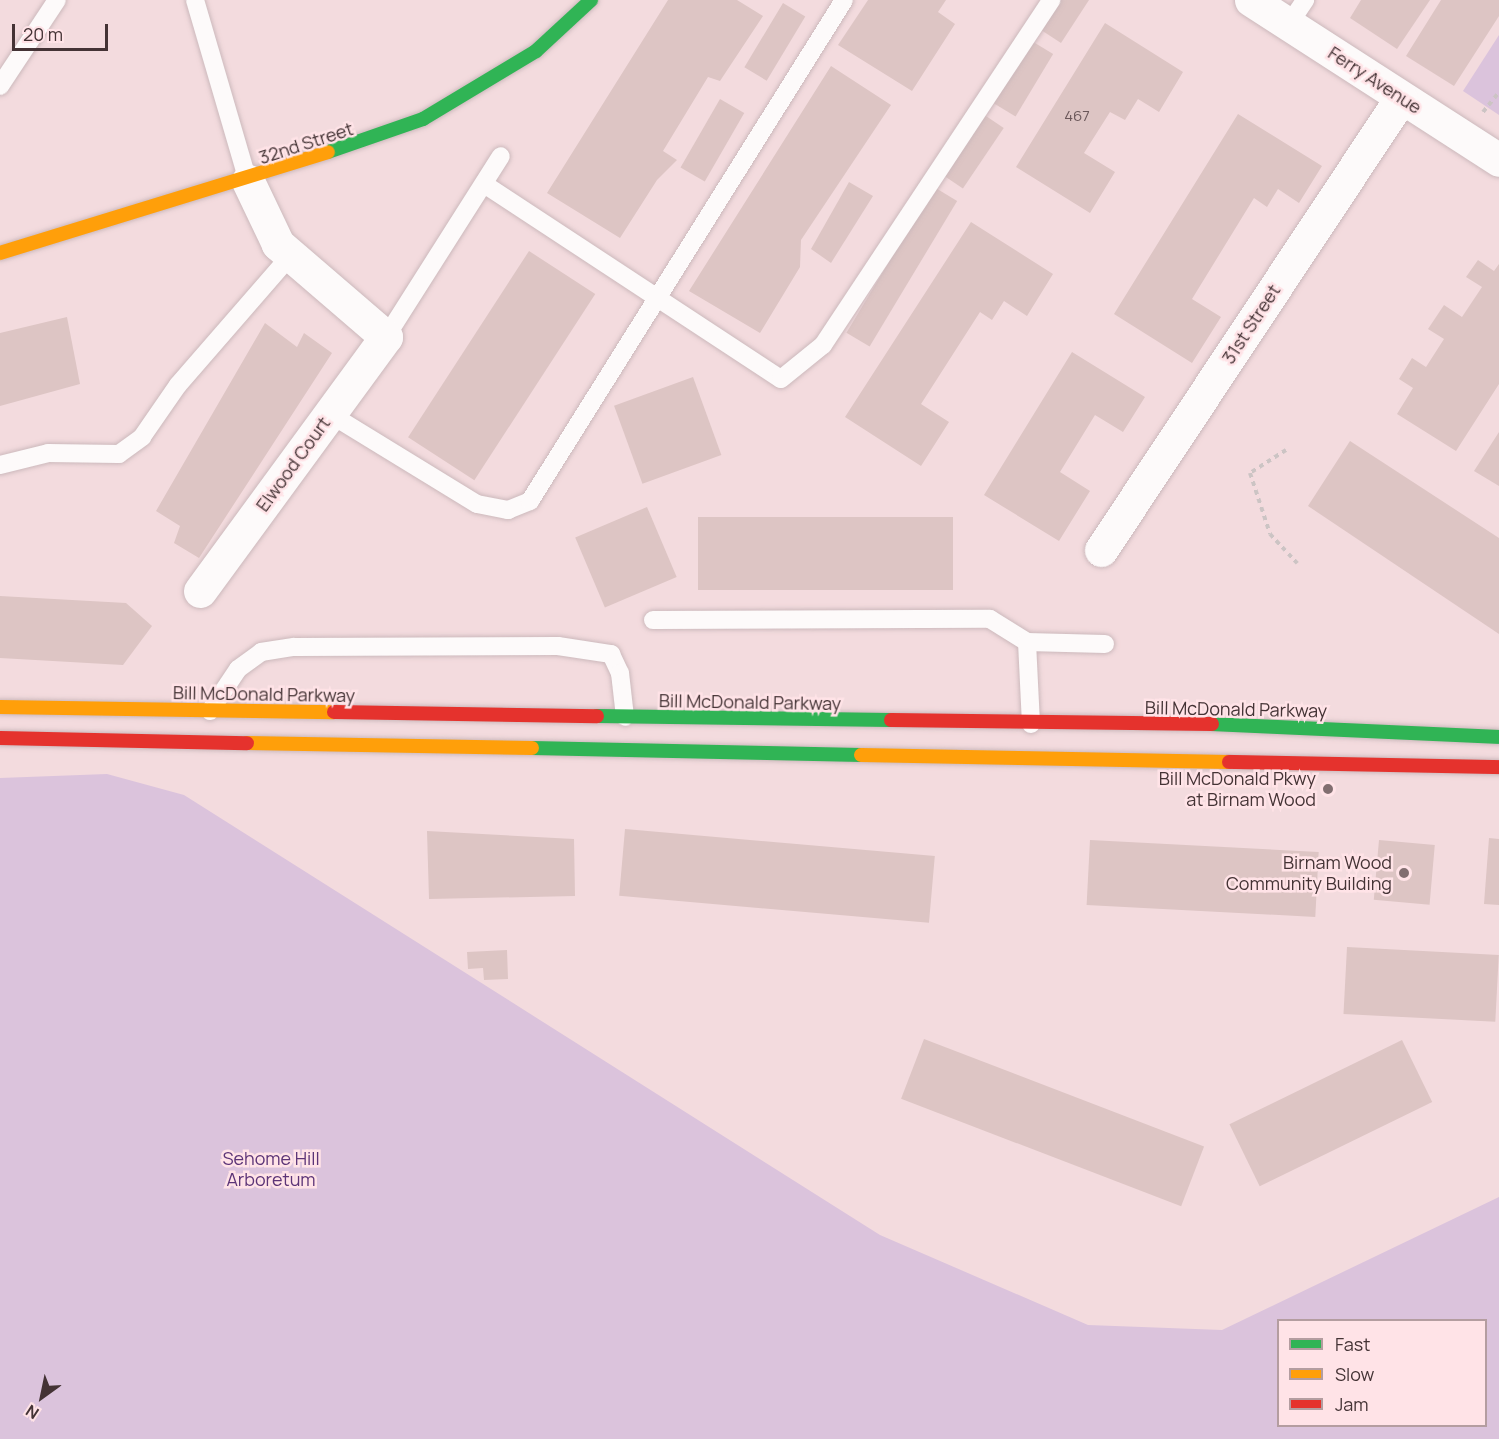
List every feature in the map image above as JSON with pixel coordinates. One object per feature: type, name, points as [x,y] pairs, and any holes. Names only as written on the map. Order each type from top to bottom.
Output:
[{"type":"main road","name":"32nd Street","points":[[0,253],[248,181],[423,119],[536,51],[591,0]]},
{"type":"main road","name":"Bill McDonald Parkway","points":[[0,707],[1031,724],[1256,725],[1499,737]]},
{"type":"main road","points":[[0,738],[1499,767]]},
{"type":"street","name":"Ferry Avenue","points":[[1251,0],[1297,12],[1401,98],[1499,160]]},
{"type":"street","name":"31st Street","points":[[1101,550],[1401,98]]},
{"type":"street","points":[[248,181],[278,244],[386,337]]},
{"type":"street","name":"Elwood Court","points":[[200,591],[386,337]]},
{"type":"lane","points":[[0,86],[57,0]]},
{"type":"lane","points":[[195,0],[248,181]]},
{"type":"lane","points":[[330,414],[477,504],[508,510],[530,501],[844,0]]},
{"type":"lane","points":[[484,184],[781,379],[823,345],[1051,0]]},
{"type":"lane","points":[[386,337],[501,156]]},
{"type":"lane","points":[[0,465],[48,453],[119,454],[142,437],[186,375],[291,255]]},
{"type":"lane","points":[[653,620],[990,619],[1027,642],[1105,644]]},
{"type":"lane","points":[[1027,642],[1031,724]]},
{"type":"lane","points":[[210,711],[228,682],[261,652],[294,647],[577,647],[611,654],[620,673],[625,717]]},
{"type":"path","points":[[1286,450],[1250,472],[1270,534],[1297,562]]},
{"type":"green space","points":[[1499,35],[1499,115],[1463,91]]},
{"type":"green space","name":"Sehome Hill Arboretum","points":[[107,774],[184,795],[880,1235],[1088,1325],[1222,1330],[1499,1197],[1499,1439],[0,1439],[0,778]]},
{"type":"building","points":[[668,0],[737,0],[763,16],[720,81],[708,77],[663,151],[677,160],[657,180],[620,238],[547,193]]},
{"type":"building","points":[[868,0],[946,0],[938,12],[955,24],[912,91],[838,45]]},
{"type":"building","points":[[1056,0],[1089,0],[1061,43],[1038,28]]},
{"type":"building","points":[[1361,0],[1430,0],[1397,49],[1350,18]]},
{"type":"building","points":[[1441,0],[1499,0],[1499,16],[1454,86],[1406,56]]},
{"type":"building","points":[[783,3],[805,16],[767,81],[744,67]]},
{"type":"building","points":[[1105,23],[1183,72],[1159,112],[1138,99],[1125,120],[1110,112],[1084,153],[1115,172],[1090,213],[1016,167]]},
{"type":"building","points":[[1030,40],[1053,54],[1016,116],[992,103]]},
{"type":"building","points":[[831,66],[891,105],[801,240],[800,267],[760,333],[689,291]]},
{"type":"building","points":[[720,99],[744,113],[705,181],[680,167]]},
{"type":"building","points":[[983,114],[1004,128],[963,188],[942,175]]},
{"type":"building","points":[[1238,114],[1322,166],[1299,203],[1278,189],[1267,207],[1254,198],[1192,299],[1221,317],[1192,363],[1114,314]]},
{"type":"building","points":[[849,182],[873,196],[831,263],[811,249]]},
{"type":"building","points":[[934,187],[957,201],[870,347],[846,333]]},
{"type":"building","points":[[971,222],[1053,274],[1027,316],[1004,301],[992,320],[980,312],[921,404],[949,422],[921,466],[845,417]]},
{"type":"building","points":[[529,251],[595,294],[474,480],[408,437]]},
{"type":"building","points":[[1478,260],[1494,271],[1499,264],[1499,384],[1456,451],[1397,414],[1413,388],[1399,379],[1412,358],[1426,367],[1444,339],[1428,329],[1444,305],[1462,317],[1482,287],[1466,277]]},
{"type":"building","points":[[67,317],[80,384],[0,406],[0,333]]},
{"type":"building","points":[[265,323],[297,347],[304,333],[332,353],[199,558],[174,543],[180,526],[156,511]]},
{"type":"building","points":[[1072,352],[1145,397],[1123,432],[1095,415],[1060,472],[1090,491],[1059,541],[984,495]]},
{"type":"building","points":[[693,377],[721,455],[642,484],[614,406]]},
{"type":"building","points":[[1499,432],[1499,486],[1474,471]]},
{"type":"building","points":[[1350,441],[1499,538],[1499,634],[1308,506]]},
{"type":"building","points":[[647,507],[677,577],[605,607],[575,537]]},
{"type":"building","points":[[698,517],[953,517],[953,590],[698,590]]},
{"type":"building","points":[[0,596],[126,603],[152,626],[123,665],[0,658]]},
{"type":"building","points":[[625,829],[935,856],[929,923],[619,896]]},
{"type":"building","points":[[427,831],[574,839],[575,896],[429,899]]},
{"type":"building","points":[[1489,838],[1499,839],[1499,905],[1484,904]]},
{"type":"building","points":[[1090,840],[1319,852],[1315,917],[1087,905]]},
{"type":"building","name":"Birnam Wood Community Building","points":[[1379,840],[1435,845],[1430,905],[1374,900]]},
{"type":"building","points":[[1347,947],[1499,955],[1495,1022],[1343,1014]]},
{"type":"building","points":[[507,950],[508,979],[484,980],[483,968],[468,969],[467,952]]},
{"type":"building","points":[[924,1039],[1204,1147],[1181,1206],[901,1099]]},
{"type":"building","points":[[1402,1040],[1432,1102],[1260,1186],[1229,1124]]},
{"type":"traffic: fast","points":[[328,152],[423,119],[536,51],[591,0]]},
{"type":"traffic: fast","points":[[597,716],[891,720]]},
{"type":"traffic: fast","points":[[1212,724],[1499,737]]},
{"type":"traffic: fast","points":[[532,748],[861,755]]},
{"type":"traffic: slow","points":[[0,253],[328,152]]},
{"type":"traffic: slow","points":[[0,707],[334,712]]},
{"type":"traffic: slow","points":[[247,743],[532,748]]},
{"type":"traffic: slow","points":[[861,755],[1229,762]]},
{"type":"traffic: jam","points":[[334,712],[597,716]]},
{"type":"traffic: jam","points":[[891,720],[1212,724]]},
{"type":"traffic: jam","points":[[0,738],[247,743]]},
{"type":"traffic: jam","points":[[1229,762],[1499,767]]},
{"type":"place","name":"Bill McDonald Pkwy at Birnam Wood","points":[[1328,789]]},
{"type":"place","name":"Birnam Wood Community Building","points":[[1404,873]]}]
